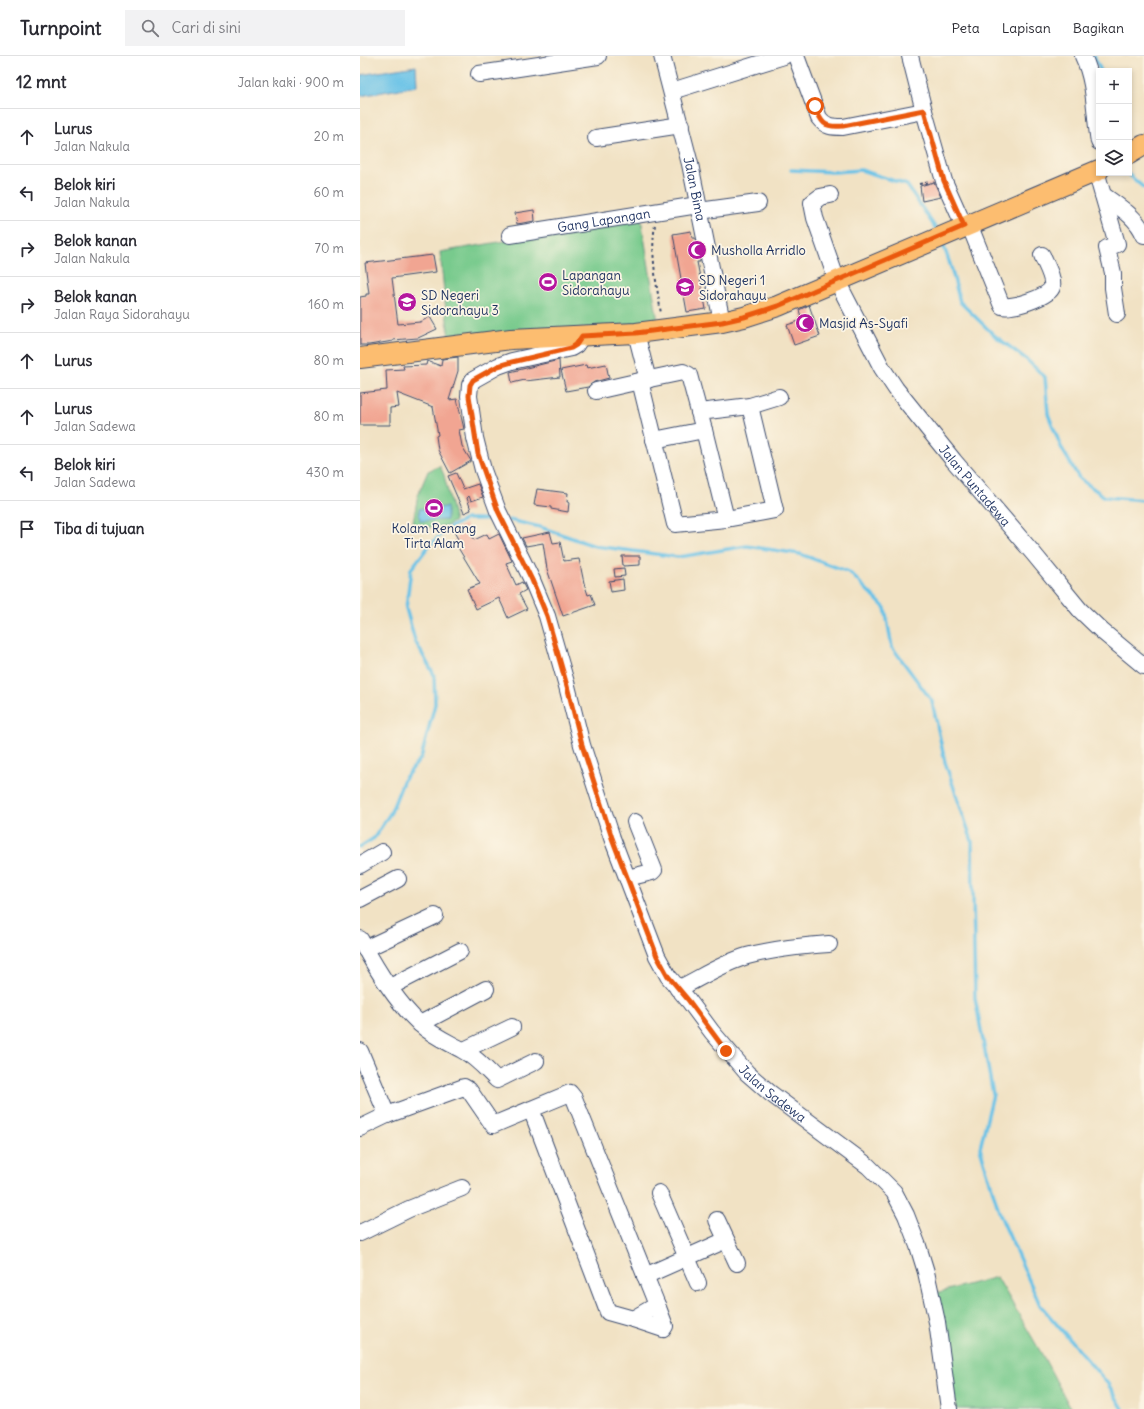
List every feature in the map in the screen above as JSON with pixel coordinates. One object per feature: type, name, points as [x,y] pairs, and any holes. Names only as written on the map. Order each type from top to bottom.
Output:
[{"type":"main road","points":[[1132,152],[1144,145]]},
{"type":"main road","points":[[360,358],[511,339],[636,333],[722,322],[744,317],[778,306],[966,225],[1096,172]]},
{"type":"street","points":[[479,74],[598,56]]},
{"type":"street","name":"Jalan Bima","points":[[662,56],[681,125],[722,322]]},
{"type":"street","points":[[672,91],[784,56]]},
{"type":"street","points":[[796,56],[819,118],[824,124],[832,127],[843,126],[924,110]]},
{"type":"street","points":[[910,56],[944,181],[966,225],[1002,306],[1011,307],[1042,297],[1049,293],[1052,288],[1051,279],[1042,255]]},
{"type":"street","points":[[1083,56],[1093,87],[1099,140]]},
{"type":"street","points":[[596,138],[681,125]]},
{"type":"street","points":[[1099,176],[1117,244],[1107,248],[1113,273],[1113,288],[1117,314]]},
{"type":"street","name":"Jalan Puntadewa","points":[[830,195],[814,200],[812,207],[837,281],[882,368],[904,400],[1080,610],[1103,632],[1144,666]]},
{"type":"street","points":[[1103,195],[1127,213],[1144,235]]},
{"type":"street","name":"Gang Lapangan","points":[[510,235],[660,211],[758,203]]},
{"type":"street","points":[[636,333],[654,440],[675,524],[776,510],[750,406]]},
{"type":"street","name":"Jalan Sadewa","points":[[582,336],[576,345],[571,348],[498,366],[473,380],[470,385],[469,396],[478,454],[498,511],[532,580],[547,616],[582,745],[612,838],[657,956],[668,976],[689,1001],[726,1051],[747,1073],[770,1093],[868,1166],[894,1192],[906,1215],[926,1272],[937,1322],[949,1409]]},
{"type":"street","points":[[596,391],[683,372],[689,375],[726,518]]},
{"type":"street","points":[[699,412],[750,406],[780,397]]},
{"type":"street","points":[[654,440],[704,430]]},
{"type":"street","points":[[627,878],[652,872],[654,870],[635,822]]},
{"type":"street","points":[[360,865],[382,852]]},
{"type":"street","points":[[360,899],[398,879]]},
{"type":"street","points":[[435,916],[363,944],[370,959],[399,1000],[420,1024],[436,1036],[464,1050],[479,1062],[497,1080],[536,1061]]},
{"type":"street","points":[[678,989],[747,956],[796,947],[829,944]]},
{"type":"street","points":[[390,987],[460,951]]},
{"type":"street","points":[[420,1024],[486,989]]},
{"type":"street","points":[[464,1050],[512,1027]]},
{"type":"street","points":[[360,1051],[387,1115]]},
{"type":"street","points":[[360,1128],[387,1115],[464,1087],[469,1090],[493,1125],[531,1109],[570,1093],[574,1098],[657,1305],[665,1326],[663,1329],[608,1312],[531,1109]]},
{"type":"street","points":[[360,1233],[409,1210],[462,1188]]},
{"type":"street","points":[[659,1193],[698,1283]]},
{"type":"street","points":[[717,1220],[737,1263]]},
{"type":"street","points":[[645,1276],[726,1240]]},
{"type":"street","points":[[633,1319],[657,1305]]},
{"type":"path","points":[[660,211],[655,224],[652,240],[652,252],[664,329]]},
{"type":"green space","name":"Lapangan Sidorahayu","points":[[641,218],[658,322],[449,340],[440,252]]},
{"type":"green space","name":"Kolam Renang Tirta Alam","points":[[440,466],[444,475],[455,521],[447,526],[417,528],[413,522],[418,495],[428,471]]},
{"type":"green space","points":[[997,1277],[1043,1356],[1071,1409],[956,1409],[936,1293]]},
{"type":"water","points":[[416,66],[417,86],[360,96],[360,75]]},
{"type":"water","points":[[447,507],[447,520],[420,521],[419,509]]},
{"type":"building","points":[[934,182],[941,197],[922,201],[920,186]]},
{"type":"building","points":[[534,210],[535,221],[517,224],[515,213]]},
{"type":"building","points":[[691,231],[692,238],[695,238],[700,262],[697,262],[706,309],[687,312],[673,234]]},
{"type":"building","points":[[433,255],[436,272],[392,278],[398,324],[420,322],[430,317],[437,329],[418,338],[360,345],[360,297],[369,294],[365,263]]},
{"type":"building","name":"Masjid As-Syafi","points":[[809,305],[820,336],[794,345],[787,325],[802,320],[799,310]]},
{"type":"building","points":[[458,357],[458,371],[449,400],[457,399],[464,429],[459,430],[462,446],[471,461],[450,473],[438,450],[436,436],[438,435],[433,407],[397,393],[399,407],[390,408],[390,425],[360,425],[360,393],[387,390],[386,370],[404,369],[403,366],[426,365],[427,361],[441,366],[442,359]]},
{"type":"building","points":[[559,360],[560,377],[525,380],[512,383],[510,372]]},
{"type":"building","points":[[606,364],[609,378],[594,382],[588,387],[566,391],[561,370],[586,365],[587,368]]},
{"type":"building","points":[[456,473],[463,489],[478,484],[483,497],[471,501],[469,496],[467,498],[471,510],[464,513],[448,476]]},
{"type":"building","points":[[537,489],[568,493],[568,512],[551,509],[551,507],[534,505]]},
{"type":"building","points":[[465,524],[474,540],[487,534],[489,539],[499,534],[512,561],[506,563],[516,585],[522,582],[526,590],[519,594],[527,609],[508,618],[499,598],[476,609],[467,589],[480,584],[454,541],[458,539],[453,530]]},
{"type":"building","points":[[550,532],[553,543],[560,542],[564,561],[579,559],[588,595],[591,594],[595,605],[563,616],[547,569],[543,543],[526,546],[522,538]]},
{"type":"building","points":[[622,556],[640,556],[640,565],[623,566]]},
{"type":"building","points":[[624,568],[625,576],[615,577],[614,569]]},
{"type":"building","points":[[623,579],[624,590],[611,592],[609,581]]},
{"type":"waterway","points":[[1094,56],[1100,68]]},
{"type":"waterway","points":[[791,170],[834,172],[861,170],[907,185],[936,229]]},
{"type":"waterway","points":[[1130,176],[1144,188]]},
{"type":"waterway","points":[[943,244],[951,267],[960,302],[995,336],[1026,359],[1045,377],[1048,414],[1061,447],[1079,478],[1105,497],[1144,500]]},
{"type":"waterway","points":[[360,847],[374,838],[391,812],[404,779],[421,758],[435,704],[434,675],[415,641],[406,608],[411,569],[428,547],[447,529],[466,519],[497,519]]},
{"type":"waterway","points":[[509,520],[540,527],[595,546],[678,557],[747,546],[800,554],[849,572],[885,608],[892,647],[932,701],[945,762],[972,841],[975,998],[993,1094],[980,1148],[1000,1215],[1040,1305],[1108,1384],[1123,1409]]},
{"type":"place","name":"Musholla Arridlo","points":[[697,250]]},
{"type":"place","name":"Lapangan Sidorahayu","points":[[548,282]]},
{"type":"place","name":"SD Negeri 1 Sidorahayu","points":[[685,287]]},
{"type":"place","name":"SD Negeri Sidorahayu 3","points":[[407,302]]},
{"type":"place","name":"Masjid As-Syafi","points":[[805,323]]},
{"type":"place","name":"Kolam Renang Tirta Alam","points":[[434,508]]},
{"type":"route","points":[[726,1051],[689,1001],[668,976],[657,956],[620,861],[582,745],[547,616],[518,549],[498,511],[483,470],[478,454],[472,420],[469,396],[470,385],[473,380],[480,375],[498,366],[571,348],[576,345],[582,336],[636,333],[722,322],[744,317],[778,306],[964,226],[944,181],[924,110],[832,127],[824,124],[819,118],[815,106]]}]
